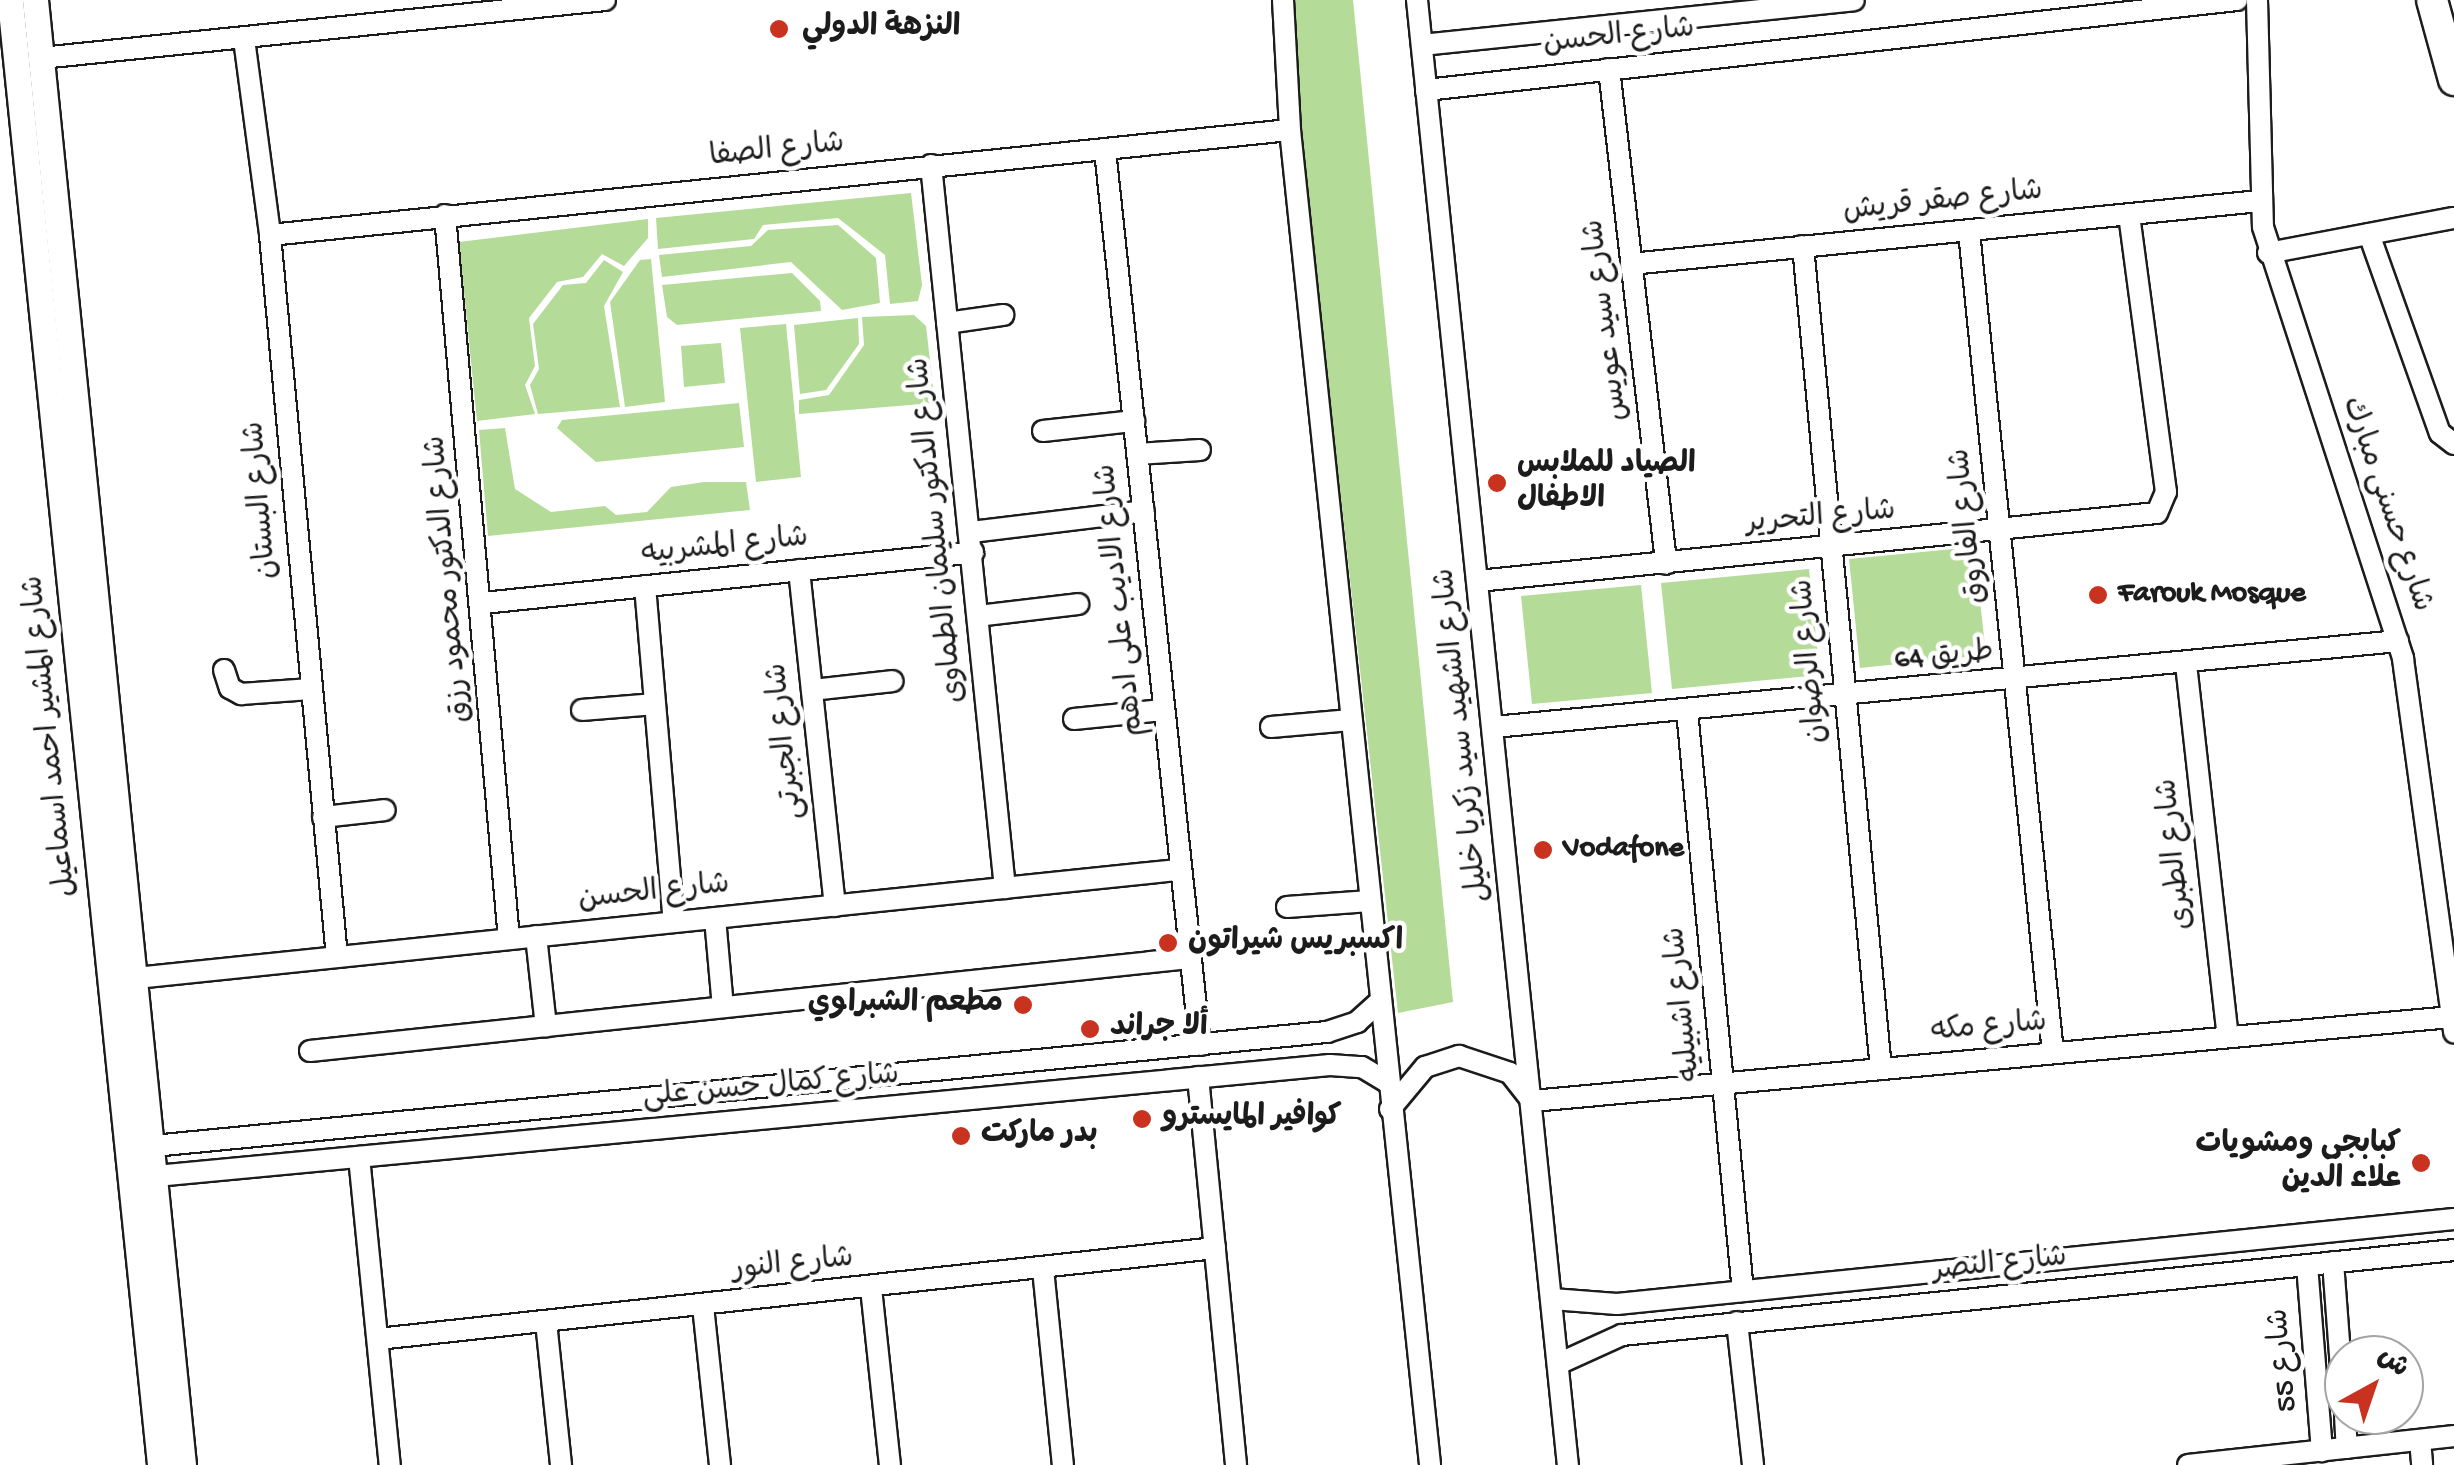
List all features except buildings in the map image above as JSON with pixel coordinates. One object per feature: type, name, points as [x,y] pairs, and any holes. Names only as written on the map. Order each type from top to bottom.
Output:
[{"type":"highway","points":[[2429,5],[2454,80]]},
{"type":"main road","name":"شارع المشير احمد اسماعيل","points":[[10,0],[160,1465]]},
{"type":"main road","name":"شارع المشير احمد اسماعيل","points":[[35,0],[183,1465]]},
{"type":"street","points":[[41,58],[605,0]]},
{"type":"street","points":[[1283,0],[1290,130],[1378,1003],[1430,1465]]},
{"type":"street","name":"شارع الشهيد سيد زكريا خليل","points":[[1417,0],[1568,1465]]},
{"type":"street","name":"شارع الحسن","points":[[1422,45],[1854,0]]},
{"type":"street","name":"شارع الحسن","points":[[1426,90],[2236,0]]},
{"type":"street","name":"شارع حسنى مبارك","points":[[2257,0],[2260,201],[2268,253],[2398,641],[2421,762],[2453,1025]]},
{"type":"street","name":"شارع البستان","points":[[244,39],[270,234],[337,957]]},
{"type":"street","name":"شارع سيد عويس","points":[[1609,69],[1666,564]]},
{"type":"street","name":"شارع الصفا","points":[[270,234],[1290,130]]},
{"type":"street","name":"شارع الاديب على ادهم","points":[[1105,150],[1178,870],[1200,1045]]},
{"type":"street","name":"شارع الدكتور سليمان الطماوى","points":[[931,165],[1004,888]]},
{"type":"street","name":"شارع صقر قريش","points":[[1631,264],[2260,201]]},
{"type":"street","name":"شارع التحرير","points":[[1478,581],[2148,517],[2164,504],[2130,214]]},
{"type":"street","name":"شارع الدكتور محمود رزق","points":[[445,215],[483,603],[509,939]]},
{"type":"street","points":[[2268,253],[2454,218]]},
{"type":"street","name":"شارع الفاروق","points":[[1969,232],[2053,1053]]},
{"type":"street","points":[[2369,234],[2440,433],[2454,444]]},
{"type":"street","name":"شارع الرضوان","points":[[1803,246],[1881,1069]]},
{"type":"street","points":[[947,322],[1003,315]]},
{"type":"street","points":[[1043,431],[1134,421]]},
{"type":"street","points":[[1138,454],[1200,450]]},
{"type":"street","name":"شارع المشربيه","points":[[483,603],[799,570],[1144,512]]},
{"type":"street","name":"شارع الجبرتى","points":[[799,570],[835,906]]},
{"type":"street","points":[[645,586],[674,922]]},
{"type":"street","points":[[978,616],[1078,604]]},
{"type":"street","name":"طريق 64","points":[[1494,728],[2017,682],[2398,641]]},
{"type":"street","name":"شارع الطبرى","points":[[2186,664],[2228,1037]]},
{"type":"street","points":[[224,670],[230,688],[241,694],[310,689]]},
{"type":"street","points":[[812,690],[893,681]]},
{"type":"street","points":[[582,710],[655,704]]},
{"type":"street","points":[[1074,719],[1163,710]]},
{"type":"street","name":"شارع اشبيليه","points":[[1686,711],[1743,1291]]},
{"type":"street","points":[[1271,727],[1351,720]]},
{"type":"street","points":[[323,817],[385,810]]},
{"type":"street","name":"شارع الحسن","points":[[136,978],[1178,870]]},
{"type":"street","points":[[1287,907],[1370,902]]},
{"type":"street","points":[[714,918],[723,1007]]},
{"type":"street","points":[[536,936],[546,1026]]},
{"type":"street","points":[[310,1051],[1189,958]]},
{"type":"street","name":"شارع كمال حسن على","points":[[153,1146],[1328,1032],[1357,1022],[1378,1003]]},
{"type":"street","name":"شارع مكه","points":[[1532,1102],[2228,1037],[2453,1025]]},
{"type":"street","points":[[1328,1032],[1338,1052],[1330,1065]]},
{"type":"street","points":[[1390,1110],[1425,1067],[1459,1056],[1510,1073],[1532,1102]]},
{"type":"street","name":"شارع كمال حسن على","points":[[156,1176],[1330,1065],[1362,1067],[1387,1082]]},
{"type":"street","points":[[1198,1077],[1236,1465]]},
{"type":"street","points":[[200,1141],[195,1154],[204,1171]]},
{"type":"street","points":[[359,1157],[390,1465]]},
{"type":"street","name":"شارع النصر","points":[[1552,1299],[1617,1304],[2454,1219]]},
{"type":"street","name":"شارع النور","points":[[378,1339],[1215,1248]]},
{"type":"street","name":"شارع النصر","points":[[1558,1364],[1622,1335],[2454,1250]]},
{"type":"street","name":"شارع 55","points":[[2334,1262],[2339,1335]]},
{"type":"street","name":"شارع 55","points":[[2306,1265],[2322,1450]]},
{"type":"street","points":[[1043,1269],[1063,1465]]},
{"type":"street","points":[[871,1288],[890,1465]]},
{"type":"street","points":[[1617,1304],[1608,1321],[1622,1335]]},
{"type":"street","points":[[703,1306],[720,1465]]},
{"type":"street","points":[[546,1322],[561,1465]]},
{"type":"street","points":[[1737,1322],[1752,1465]]},
{"type":"street","name":"شارع 55","points":[[2346,1435],[2347,1448]]},
{"type":"street","points":[[2188,1465],[2265,1461],[2322,1450],[2454,1436]]},
{"type":"street","points":[[2420,1440],[2422,1465]]},
{"type":"green space","points":[[1286,0],[1353,0],[1453,1002],[1398,1013]]},
{"type":"green space","points":[[911,193],[922,285],[918,301],[890,304],[885,255],[838,218],[763,225],[754,239],[658,249],[656,218]]},
{"type":"green space","points":[[648,219],[648,238],[624,266],[602,254],[583,277],[557,282],[529,318],[535,366],[525,385],[535,414],[477,421],[459,242]]},
{"type":"green space","points":[[838,225],[876,258],[880,303],[842,310],[791,262],[662,277],[659,255],[751,246],[768,230]]},
{"type":"green space","points":[[651,259],[665,402],[625,407],[610,302],[640,260]]},
{"type":"green space","points":[[604,260],[623,272],[604,306],[620,407],[538,414],[530,385],[539,369],[533,324],[563,285],[586,283]]},
{"type":"green space","points":[[792,273],[820,301],[821,311],[677,325],[667,317],[662,285]]},
{"type":"green space","points":[[914,315],[926,326],[935,403],[799,414],[799,400],[829,395],[864,345],[862,317]]},
{"type":"green space","points":[[858,318],[859,344],[826,390],[800,394],[794,325]]},
{"type":"green space","points":[[786,324],[801,477],[756,482],[740,328]]},
{"type":"green space","points":[[721,343],[725,383],[684,387],[681,346]]},
{"type":"green space","points":[[739,403],[744,447],[596,462],[557,428],[562,420]]},
{"type":"green space","points":[[505,428],[515,489],[551,512],[605,506],[616,515],[647,512],[671,487],[704,482],[746,482],[750,510],[488,536],[479,430]]},
{"type":"green space","points":[[1974,547],[1986,655],[1860,668],[1849,559]]},
{"type":"green space","points":[[1809,569],[1820,675],[1672,689],[1661,583]]},
{"type":"green space","points":[[1641,585],[1652,693],[1532,704],[1521,596]]},
{"type":"place","name":"النزهة الدولي","points":[[779,29]]},
{"type":"place","name":"الصياد للملابس الاطفال","points":[[1497,483]]},
{"type":"place","name":"Farouk Mosque","points":[[2098,595]]},
{"type":"place","name":"Vodafone","points":[[1543,850]]},
{"type":"place","name":"اكسبريس شيراتون","points":[[1168,943]]},
{"type":"place","name":"مطعم الشبراوي","points":[[1023,1005]]},
{"type":"place","name":"ألا جراند","points":[[1090,1029]]},
{"type":"place","name":"كوافير المايسترو","points":[[1142,1119]]},
{"type":"place","name":"بدر ماركت","points":[[961,1136]]},
{"type":"place","name":"كبابجي ومشويات علاء الدين","points":[[2421,1163]]}]
